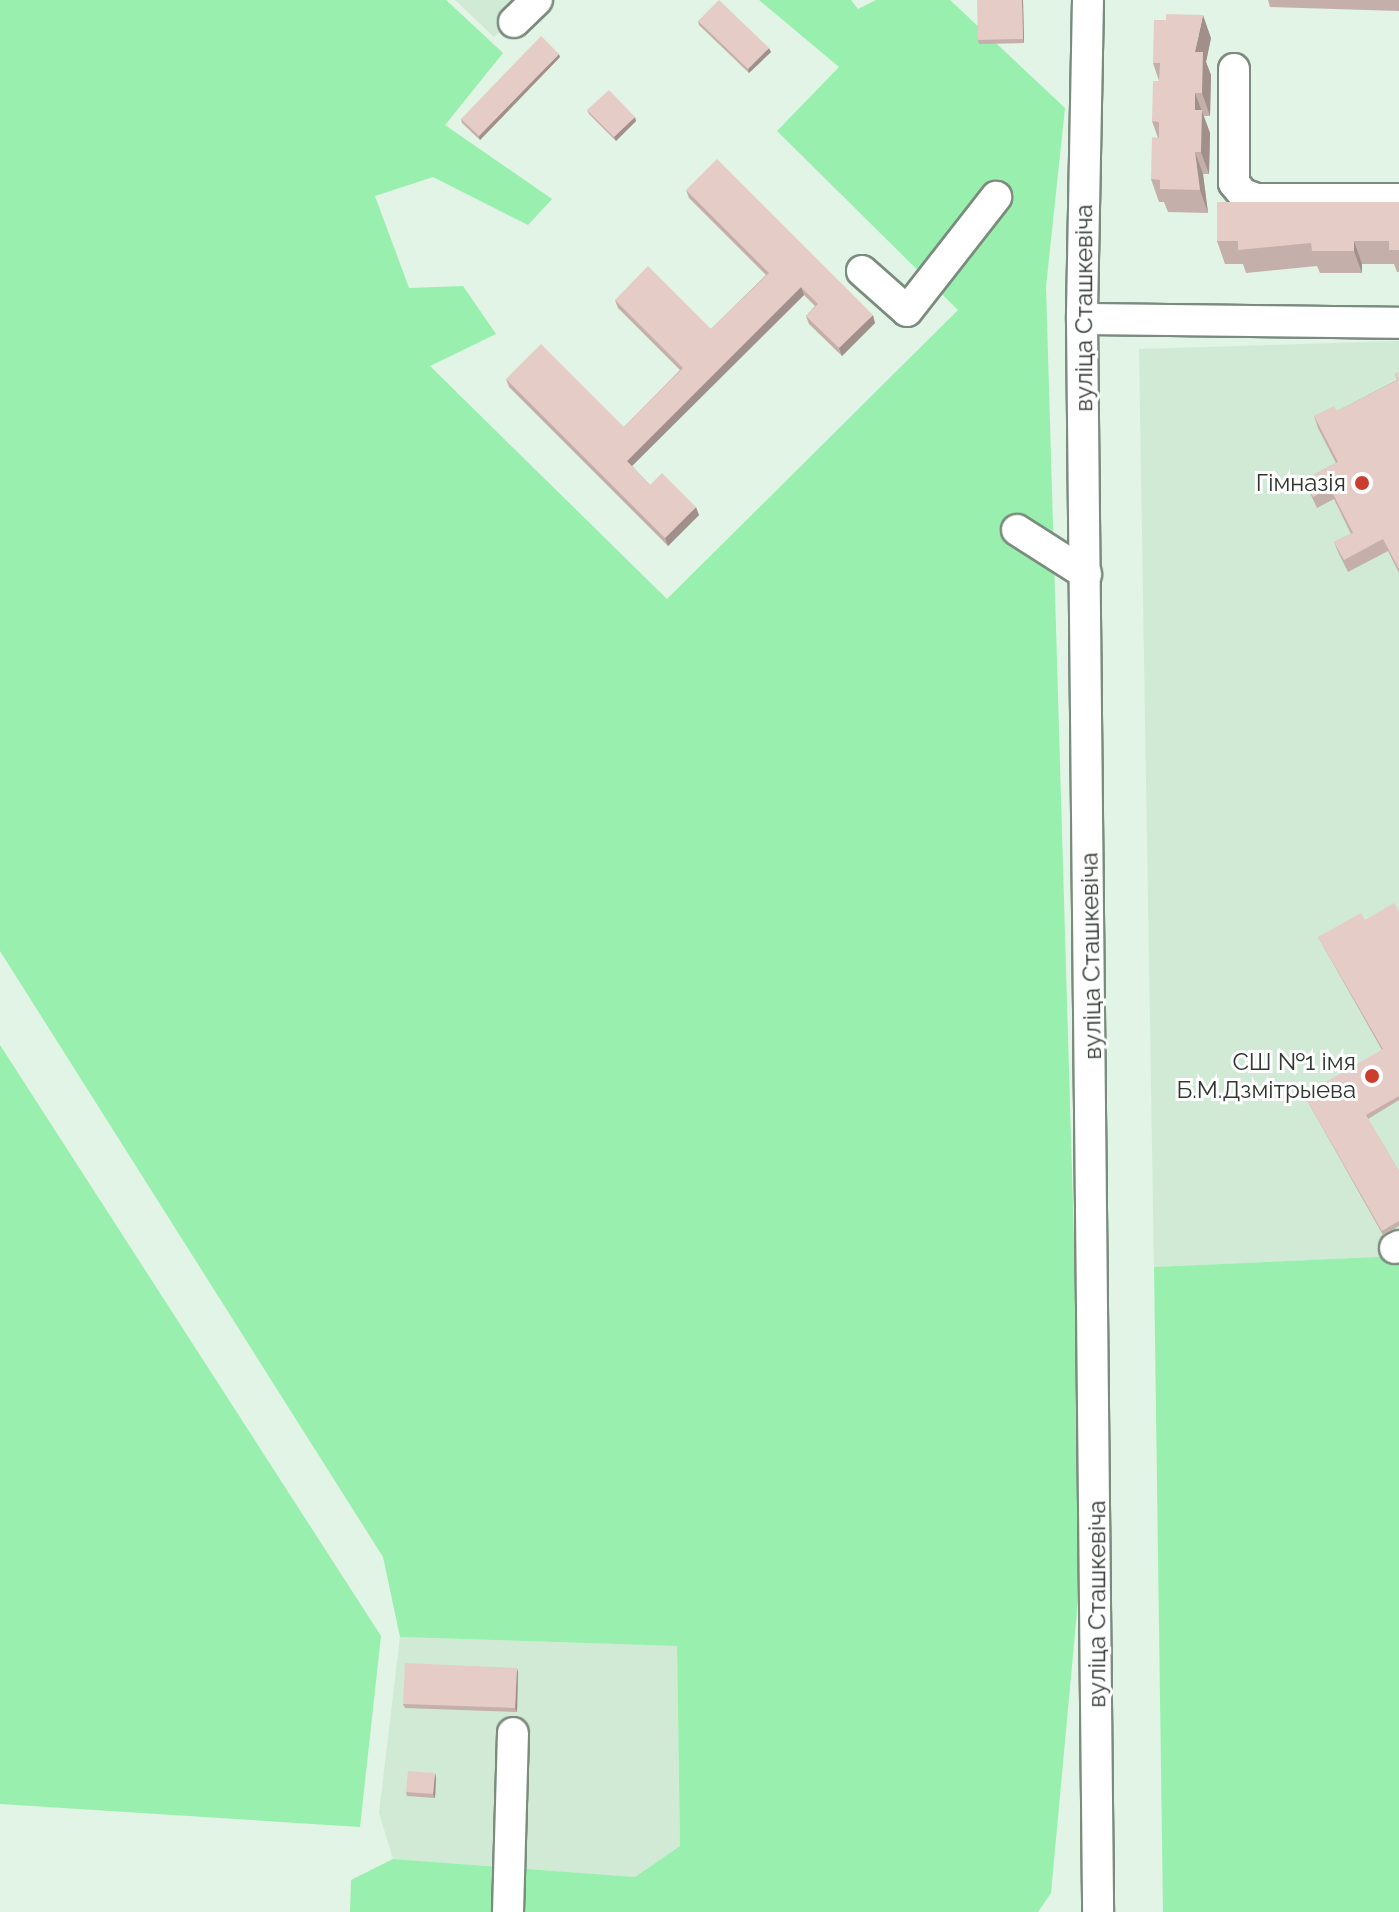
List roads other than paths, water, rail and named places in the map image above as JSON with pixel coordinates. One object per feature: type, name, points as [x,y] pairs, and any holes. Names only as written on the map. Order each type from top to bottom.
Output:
[{"type":"street","points":[[514,22],[537,0]]},
{"type":"street","name":"вуліца Сташкевіча","points":[[1088,0],[1082,319],[1098,1912]]},
{"type":"street","points":[[1234,69],[1234,183],[1243,194],[1257,199],[1399,199]]},
{"type":"street","points":[[862,271],[907,311],[996,197]]},
{"type":"street","points":[[1082,319],[1399,323]]},
{"type":"street","points":[[1017,530],[1086,574]]},
{"type":"street","points":[[508,1912],[513,1733]]},
{"type":"place","name":"Гімназія","points":[[1362,483]]},
{"type":"place","name":"СШ №1 імя Б.М.Дзмітрыева","points":[[1372,1076]]}]
